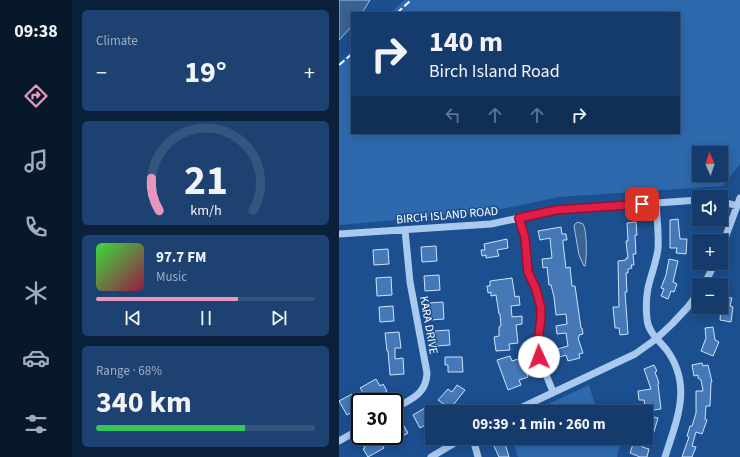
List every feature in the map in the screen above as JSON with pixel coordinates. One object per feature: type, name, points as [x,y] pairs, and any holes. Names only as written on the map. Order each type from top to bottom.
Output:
[{"type":"street","points":[[727,234],[740,198]]},
{"type":"street","name":"BIRCH ISLAND ROAD","points":[[339,234],[491,224],[556,210],[692,200]]},
{"type":"street","points":[[656,203],[658,250],[648,290],[646,305],[648,327],[674,362],[679,377],[681,392],[681,406],[665,457]]},
{"type":"street","points":[[728,203],[737,206]]},
{"type":"street","points":[[519,218],[525,238],[528,272],[536,289],[541,308],[538,349],[539,357],[553,392]]},
{"type":"street","name":"KARA DRIVE","points":[[403,403],[421,392],[429,380],[410,282],[405,230]]},
{"type":"street","points":[[526,405],[635,354],[656,339],[692,301]]},
{"type":"street","points":[[339,441],[351,434]]},
{"type":"street","points":[[431,457],[451,445]]},
{"type":"street","points":[[474,445],[478,457]]},
{"type":"shaded area","points":[[339,0],[370,0],[363,12],[351,12],[351,27],[339,40]]},
{"type":"shaded area","points":[[404,0],[740,0],[740,164],[728,180],[728,146],[692,146],[692,182],[726,182],[723,186],[559,197],[492,211],[339,225],[339,63],[351,51],[351,134],[680,134],[680,12],[392,12]]},
{"type":"shaded area","points":[[578,222],[583,224],[586,238],[585,266],[579,255],[574,226]]},
{"type":"shaded area","points":[[589,385],[595,405],[546,405]]},
{"type":"shaded area","points":[[514,445],[620,445],[617,457],[518,457]]},
{"type":"building","points":[[678,219],[680,239],[687,239],[686,254],[676,253],[677,248],[670,248],[670,220]]},
{"type":"building","points":[[636,222],[637,235],[635,235],[636,254],[633,254],[634,265],[631,265],[632,268],[628,269],[628,273],[626,273],[627,292],[625,292],[628,334],[620,335],[619,328],[615,328],[613,307],[619,307],[618,261],[626,260],[626,258],[628,258],[626,241],[628,241],[627,223]]},
{"type":"building","points":[[561,227],[562,234],[566,234],[567,240],[563,240],[563,243],[566,268],[570,267],[572,286],[575,286],[583,334],[579,335],[578,338],[583,353],[579,354],[580,358],[568,361],[566,355],[557,358],[554,350],[568,346],[566,333],[557,334],[556,326],[567,324],[566,314],[556,315],[554,297],[551,285],[549,285],[547,267],[543,268],[542,259],[552,258],[550,238],[540,240],[538,231]]},
{"type":"building","points":[[507,239],[508,248],[497,250],[499,256],[486,258],[486,255],[482,256],[481,250],[485,250],[484,244]]},
{"type":"building","points":[[436,246],[437,261],[422,262],[421,247]]},
{"type":"building","points":[[388,249],[389,264],[374,265],[373,250]]},
{"type":"building","points":[[669,259],[678,261],[673,282],[677,284],[674,292],[671,291],[668,299],[661,296],[664,289],[661,288],[666,275]]},
{"type":"building","points":[[439,275],[440,290],[425,291],[424,276]]},
{"type":"building","points":[[391,277],[392,295],[377,296],[376,278]]},
{"type":"building","points":[[512,278],[515,297],[519,296],[520,305],[511,306],[512,317],[522,316],[522,324],[516,325],[518,343],[509,344],[510,350],[496,351],[494,337],[499,336],[499,327],[501,326],[500,314],[496,295],[491,296],[491,292],[488,293],[487,286],[490,286],[490,281]]},
{"type":"building","points":[[728,298],[732,298],[730,306],[733,307],[731,322],[720,320],[721,314],[728,314]]},
{"type":"building","points":[[443,302],[444,319],[430,320],[429,303]]},
{"type":"building","points":[[393,306],[394,321],[380,322],[379,307]]},
{"type":"building","points":[[713,327],[715,340],[719,342],[713,356],[701,351],[706,338],[705,328]]},
{"type":"building","points":[[449,330],[450,345],[436,346],[435,331]]},
{"type":"building","points":[[399,332],[401,348],[395,348],[395,359],[403,358],[404,374],[390,375],[385,333]]},
{"type":"building","points":[[510,356],[512,361],[521,358],[528,377],[519,380],[521,385],[508,390],[497,360]]},
{"type":"building","points":[[445,357],[462,357],[463,372],[448,372],[448,365],[445,365]]},
{"type":"building","points":[[702,363],[703,366],[708,365],[712,382],[710,406],[706,406],[705,419],[707,420],[702,434],[696,432],[692,446],[696,447],[692,457],[682,457],[689,437],[687,436],[690,426],[692,426],[696,413],[696,391],[703,391],[701,380],[698,378],[698,375],[694,376],[692,365]]},
{"type":"building","points":[[654,365],[657,371],[655,372],[659,383],[661,409],[653,410],[653,405],[645,405],[644,400],[639,400],[638,391],[651,389],[644,369]]},
{"type":"building","points":[[376,379],[380,386],[383,384],[387,391],[384,393],[363,393],[360,388]]},
{"type":"building","points":[[457,385],[465,390],[453,405],[445,405],[438,400],[448,389],[452,392]]},
{"type":"building","points":[[351,395],[351,413],[347,415],[339,401]]},
{"type":"building","points":[[425,408],[425,425],[420,428],[413,415]]},
{"type":"building","points":[[653,417],[658,418],[653,435]]},
{"type":"building","points":[[403,426],[404,426],[408,433],[403,436]]},
{"type":"building","points":[[363,445],[382,445],[384,448],[368,457],[363,449],[365,448]]},
{"type":"building","points":[[493,445],[505,445],[509,457],[499,457]]},
{"type":"building","points":[[633,445],[643,445],[642,447],[649,449],[647,457],[640,457],[630,453]]},
{"type":"railway","points":[[398,12],[411,0]]},
{"type":"railway","points":[[339,65],[351,55]]},
{"type":"route","points":[[539,357],[538,349],[541,326],[541,308],[536,289],[528,272],[526,263],[527,255],[525,238],[519,218],[541,212],[556,210],[642,204]]}]
